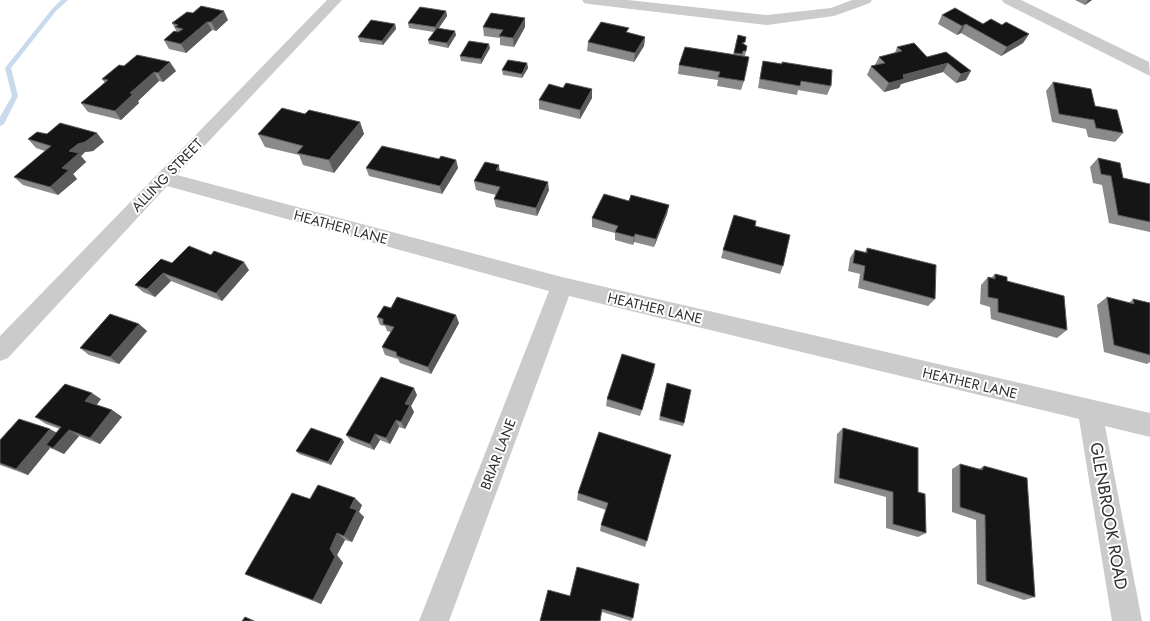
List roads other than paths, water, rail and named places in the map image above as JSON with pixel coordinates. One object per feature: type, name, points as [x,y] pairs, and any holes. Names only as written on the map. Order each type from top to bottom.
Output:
[{"type":"street","name":"ALLING STREET","points":[[0,351],[163,178],[335,0]]},
{"type":"street","points":[[590,0],[767,20],[834,12],[865,0]]},
{"type":"street","points":[[1009,0],[1143,65],[1150,71]]},
{"type":"street","name":"HEATHER LANE","points":[[163,178],[562,286],[1150,425]]},
{"type":"street","name":"BRIAR LANE","points":[[434,621],[562,286]]},
{"type":"street","name":"GLENBROOK ROAD","points":[[1090,411],[1127,621]]},
{"type":"waterway","points":[[0,124],[15,96],[8,68],[54,10],[65,0]]}]
